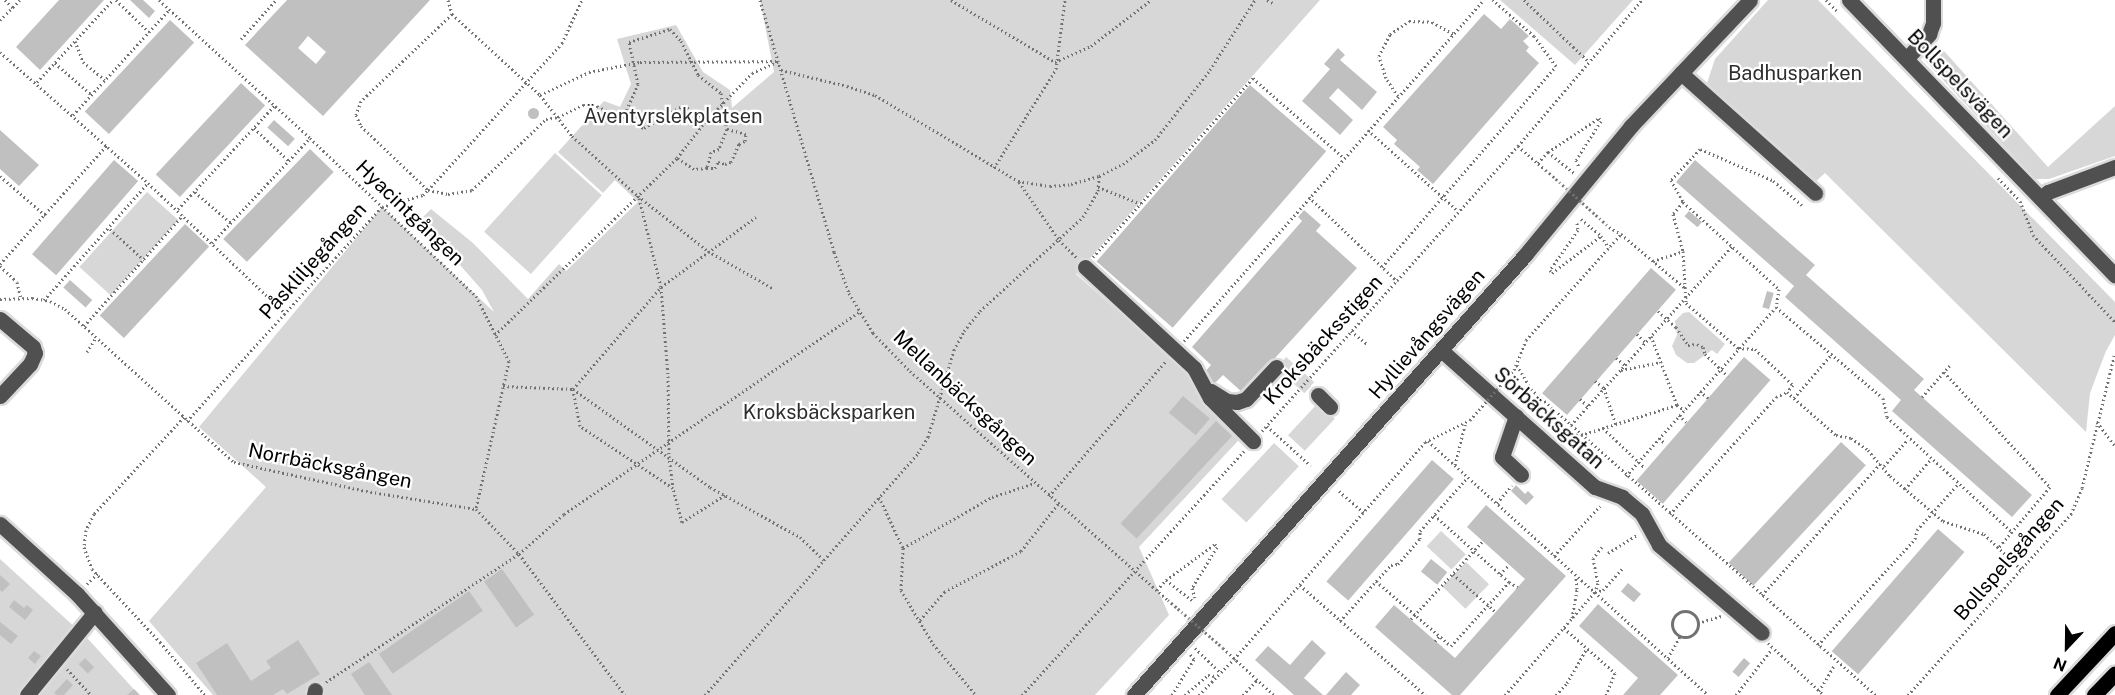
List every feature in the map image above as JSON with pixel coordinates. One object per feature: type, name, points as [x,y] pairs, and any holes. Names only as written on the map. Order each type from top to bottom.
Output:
[{"type":"main road","points":[[2057,695],[2115,633]]},
{"type":"main road","points":[[2094,695],[2115,673]]},
{"type":"street","name":"Hyllievångsvägen","points":[[1134,695],[1525,255],[1630,126],[1750,0]]},
{"type":"street","name":"Bollspelsvägen","points":[[1849,0],[2115,275]]},
{"type":"street","points":[[1907,58],[1929,34],[1933,23],[1933,0]]},
{"type":"street","points":[[1681,73],[1815,193]]},
{"type":"street","points":[[2041,198],[2048,192],[2115,167]]},
{"type":"street","points":[[1085,267],[1194,368],[1210,398],[1253,441]]},
{"type":"street","points":[[0,319],[33,346],[35,352],[30,364],[0,396]]},
{"type":"street","name":"Sörbäcksgatan","points":[[1441,350],[1595,487],[1629,502],[1642,514],[1659,545],[1762,633]]},
{"type":"street","points":[[1202,383],[1218,397],[1238,402],[1246,399],[1276,367]]},
{"type":"street","points":[[1318,395],[1330,406]]},
{"type":"street","points":[[1515,416],[1502,458],[1521,475]]},
{"type":"street","points":[[0,524],[95,612],[168,695]]},
{"type":"street","points":[[27,695],[95,612]]},
{"type":"path","points":[[5,0],[13,8]]},
{"type":"path","points":[[0,20],[20,0]]},
{"type":"path","points":[[37,82],[115,0],[148,32]]},
{"type":"path","name":"Hyacintgången","points":[[159,0],[275,105],[476,296],[509,361],[476,508]]},
{"type":"path","points":[[241,39],[276,0]]},
{"type":"path","points":[[448,0],[452,14],[528,82],[572,136],[638,196],[708,251],[772,288]]},
{"type":"path","name":"Mellanbäcksgången","points":[[760,0],[834,252],[859,312],[888,350],[1274,695]]},
{"type":"path","points":[[951,0],[1055,62]]},
{"type":"path","points":[[994,168],[1056,69],[1055,62],[1064,20],[1065,0]]},
{"type":"path","points":[[1055,62],[1091,45],[1151,0]]},
{"type":"path","points":[[782,70],[838,83],[875,95],[1018,181],[1050,186],[1071,184],[1098,176],[1141,152],[1173,121],[1210,70],[1255,0]]},
{"type":"path","points":[[1267,0],[1273,3]]},
{"type":"path","points":[[1049,496],[1484,0]]},
{"type":"path","points":[[1382,267],[1556,66],[1534,36],[1493,0]]},
{"type":"path","points":[[1524,0],[1588,61]]},
{"type":"path","name":"Kroksbäcksstigen","points":[[1022,695],[1518,146],[1642,0]]},
{"type":"path","points":[[1826,0],[1844,18]]},
{"type":"path","name":"Påskliljegången","points":[[188,421],[382,207],[423,195],[428,190],[562,43],[580,1]]},
{"type":"path","points":[[73,115],[169,10]]},
{"type":"path","points":[[452,14],[361,101],[356,115],[361,126],[428,190],[448,194],[472,190],[546,119],[558,117],[582,105],[597,106],[644,128],[684,105],[705,122]]},
{"type":"path","points":[[1398,96],[1386,78],[1379,56],[1390,34],[1409,21],[1432,22],[1454,34]]},
{"type":"path","points":[[623,118],[638,84],[629,42],[670,29],[693,60],[698,75],[721,93],[721,105],[727,129],[719,148],[711,152],[707,168]]},
{"type":"path","points":[[75,41],[83,62],[105,80]]},
{"type":"path","points":[[0,52],[37,82],[178,210],[285,313]]},
{"type":"path","points":[[540,95],[589,72],[632,63],[693,60],[779,61]]},
{"type":"path","points":[[495,335],[677,158],[705,122],[752,73],[779,61]]},
{"type":"path","points":[[55,63],[92,95]]},
{"type":"path","points":[[1018,181],[1059,240],[1085,267],[1253,78],[1344,158]]},
{"type":"path","points":[[178,210],[275,105]]},
{"type":"path","points":[[1538,163],[1548,152],[1599,118],[1601,121],[1576,160],[1579,167]]},
{"type":"path","points":[[254,128],[289,161]]},
{"type":"path","points":[[677,158],[694,169],[715,168],[718,162],[725,164],[731,162],[739,144],[745,141],[746,134],[727,129]]},
{"type":"path","points":[[1368,130],[1459,212]]},
{"type":"path","points":[[212,243],[310,138]]},
{"type":"path","points":[[21,298],[17,282],[0,265],[107,145]]},
{"type":"path","points":[[1518,146],[1609,227],[1621,234],[1687,290]]},
{"type":"path","points":[[1626,476],[1776,307],[1779,289],[1683,202],[1671,180],[1700,150],[1773,180],[1802,205]]},
{"type":"path","points":[[1548,152],[1574,173]]},
{"type":"path","points":[[1996,175],[2020,201],[2033,235],[2115,322]]},
{"type":"path","points":[[0,176],[45,215]]},
{"type":"path","points":[[705,695],[923,445],[941,397],[954,350],[964,331],[980,311],[1083,217],[1098,187],[1098,176]]},
{"type":"path","points":[[44,300],[110,229],[148,183]]},
{"type":"path","points":[[1098,187],[1141,204]]},
{"type":"path","points":[[195,192],[231,223]]},
{"type":"path","points":[[638,196],[661,287],[669,376],[669,456],[682,522],[725,495]]},
{"type":"path","points":[[1309,198],[1397,281]]},
{"type":"path","points":[[1670,514],[1776,398],[1787,392],[1793,385],[1755,349],[1738,348],[1686,303],[1683,251],[1673,214],[1683,202]]},
{"type":"path","points":[[84,326],[183,215]]},
{"type":"path","points":[[573,389],[661,287],[756,217]]},
{"type":"path","points":[[1581,219],[1601,236],[1609,248]]},
{"type":"path","points":[[1577,223],[1578,230],[1550,270],[1552,273],[1601,236]]},
{"type":"path","points":[[110,229],[144,260]]},
{"type":"path","points":[[1199,695],[1234,659],[1428,441],[1468,420],[1514,370],[1526,340],[1621,234]]},
{"type":"path","points":[[1570,425],[1732,246]]},
{"type":"path","points":[[1653,261],[1683,251]]},
{"type":"path","name":"Norrbäcksgången","points":[[0,299],[44,300],[65,309],[234,462],[366,491],[476,508]]},
{"type":"path","points":[[1776,307],[1883,398],[1887,417],[1908,439],[2012,532]]},
{"type":"path","points":[[1658,311],[1688,345],[1696,344],[1703,347],[1705,354],[1728,376]]},
{"type":"path","points":[[314,692],[519,554],[564,514],[859,312]]},
{"type":"path","points":[[1352,331],[1368,345]]},
{"type":"path","points":[[1637,334],[1645,342]]},
{"type":"path","points":[[1651,336],[1677,405],[1684,410]]},
{"type":"path","points":[[87,352],[96,337]]},
{"type":"path","name":"Bollspelsgången","points":[[1908,695],[2022,570],[2078,503],[2115,353]]},
{"type":"path","points":[[1794,398],[1831,356]]},
{"type":"path","points":[[1616,358],[1625,365]]},
{"type":"path","points":[[1620,370],[1661,362]]},
{"type":"path","points":[[1922,397],[1951,364]]},
{"type":"path","points":[[1517,365],[1531,389],[1570,425],[1876,695]]},
{"type":"path","points":[[1944,372],[2050,487],[1999,547]]},
{"type":"path","points":[[1596,381],[1604,388],[1616,424]]},
{"type":"path","points":[[503,386],[573,389],[725,495],[800,537],[824,560]]},
{"type":"path","points":[[573,389],[580,426],[674,488]]},
{"type":"path","points":[[1700,391],[1708,398]]},
{"type":"path","points":[[1787,392],[1836,435],[1859,443],[1932,513],[1949,525],[1984,534],[2022,570]]},
{"type":"path","points":[[1580,399],[1588,406]]},
{"type":"path","points":[[1565,446],[1579,433],[1677,405]]},
{"type":"path","points":[[1679,415],[1686,422]]},
{"type":"path","points":[[184,417],[94,514],[86,530],[84,547],[92,569],[206,695]]},
{"type":"path","points":[[1455,465],[1468,420]]},
{"type":"path","points":[[2097,422],[2115,446]]},
{"type":"path","points":[[1267,426],[1311,466]]},
{"type":"path","points":[[1603,428],[1646,468]]},
{"type":"path","points":[[1659,438],[1666,444]]},
{"type":"path","points":[[1762,595],[1908,439]]},
{"type":"path","points":[[1428,441],[1705,694]]},
{"type":"path","points":[[1905,489],[1931,459]]},
{"type":"path","points":[[1340,621],[1391,565],[1398,564],[1420,539],[1420,531],[1467,477]]},
{"type":"path","points":[[903,548],[992,497],[1035,483]]},
{"type":"path","points":[[1818,645],[1915,539],[1917,530],[1958,484]]},
{"type":"path","points":[[1496,503],[1509,488]]},
{"type":"path","points":[[1339,491],[1364,513]]},
{"type":"path","points":[[879,497],[903,548],[901,590],[933,644],[976,695]]},
{"type":"path","points":[[920,620],[944,592],[1021,551],[1058,504]]},
{"type":"path","points":[[1554,556],[1600,506]]},
{"type":"path","points":[[476,508],[519,554],[625,695]]},
{"type":"path","points":[[1434,515],[1509,582],[1518,587]]},
{"type":"path","points":[[1608,553],[1637,535]]},
{"type":"path","points":[[1411,619],[1483,541]]},
{"type":"path","points":[[1157,590],[1166,580],[1215,544],[1217,548],[1192,588],[1194,599],[1166,580]]},
{"type":"path","points":[[1506,695],[1595,592],[1598,583],[1593,558],[1602,547]]},
{"type":"path","points":[[1500,574],[1509,565]]},
{"type":"path","points":[[1595,592],[1603,590],[1624,567]]},
{"type":"path","points":[[1453,574],[1496,612]]},
{"type":"path","points":[[1572,618],[1577,589],[1576,575]]},
{"type":"path","points":[[1376,581],[1451,646],[1509,582]]},
{"type":"path","points":[[1300,585],[1425,695]]},
{"type":"path","points":[[1698,623],[1737,612]]},
{"type":"path","points":[[1680,636],[1673,628],[1673,620],[1678,614],[1690,613],[1698,623]]},
{"type":"path","points":[[1680,636],[1693,635],[1698,623]]},
{"type":"path","points":[[1564,628],[1615,673],[1606,695]]},
{"type":"path","points":[[1762,633],[1772,649],[1824,695]]},
{"type":"path","points":[[1435,641],[1440,636]]},
{"type":"path","points":[[1668,659],[1680,636]]},
{"type":"path","points":[[1192,645],[1220,672]]},
{"type":"path","points":[[1556,695],[1567,683],[1587,648]]},
{"type":"path","points":[[1736,695],[1772,649]]},
{"type":"path","points":[[1173,695],[1194,659],[1187,650]]},
{"type":"path","points":[[56,657],[91,695]]},
{"type":"path","points":[[1820,691],[1834,666]]},
{"type":"path","points":[[1185,695],[1208,675],[1216,676]]},
{"type":"path","points":[[1243,695],[1257,680]]},
{"type":"green space","name":"Kroksbäcksparken","points":[[760,0],[1320,0],[1076,274],[1250,428],[1139,547],[1169,615],[1095,695],[213,695],[149,621],[266,487],[199,427],[382,207],[494,312],[482,290],[452,256],[415,225],[431,209],[473,243],[528,299],[559,264],[566,271],[638,202],[615,180],[603,193],[558,152],[604,101],[620,107],[631,84],[617,39],[676,25],[703,72],[730,90],[732,108],[774,72]]},
{"type":"green space","points":[[1500,0],[1633,0],[1575,65]]},
{"type":"green space","name":"Badhusparken","points":[[1768,0],[1818,0],[2115,302],[2115,335],[2106,351],[2090,393],[2086,432],[1825,173],[1813,184],[1707,83],[1715,59]]},
{"type":"green space","points":[[1936,42],[2048,167],[2115,106],[2115,156],[2049,179],[2035,179],[1920,55]]},
{"type":"green space","points":[[555,153],[602,195],[531,274],[484,232]]},
{"type":"green space","points":[[147,192],[178,220],[111,295],[79,267]]},
{"type":"green space","points":[[1689,312],[1725,344],[1717,354],[1712,350],[1694,363],[1687,363],[1676,355],[1672,346],[1677,335],[1675,321],[1683,313]]},
{"type":"green space","points":[[1318,403],[1335,419],[1305,451],[1288,435]]},
{"type":"green space","points":[[1274,443],[1299,466],[1246,523],[1221,499]]},
{"type":"green space","points":[[1441,531],[1466,554],[1452,570],[1427,546]]},
{"type":"green space","points":[[0,559],[89,640],[139,695],[0,695]]},
{"type":"green space","points":[[1466,562],[1489,584],[1465,609],[1442,586]]},
{"type":"building","points":[[59,0],[104,0],[40,70],[16,47]]},
{"type":"building","points":[[130,0],[143,0],[155,11],[149,18]]},
{"type":"building","points":[[287,0],[430,0],[323,116],[245,45]],"holes":[[[308,36],[326,52],[316,64],[298,48]]]},
{"type":"building","points":[[1484,14],[1501,29],[1510,19],[1529,36],[1523,41],[1529,47],[1526,51],[1539,63],[1433,184],[1417,170],[1420,167],[1394,144],[1397,140],[1383,127]]},
{"type":"building","points":[[170,20],[194,43],[109,134],[85,111]]},
{"type":"building","points":[[1338,48],[1345,55],[1340,60],[1377,92],[1362,110],[1338,88],[1329,98],[1353,120],[1340,135],[1302,101],[1330,69],[1324,64]]},
{"type":"building","points":[[241,83],[265,106],[180,197],[156,174]]},
{"type":"building","points":[[1250,85],[1326,151],[1173,328],[1096,262]]},
{"type":"building","points":[[533,108],[537,109],[537,117],[533,118],[529,117],[528,113],[529,109]]},
{"type":"building","points":[[274,120],[295,139],[288,146],[267,127]]},
{"type":"building","points":[[0,130],[39,165],[19,186],[0,169]]},
{"type":"building","points":[[310,149],[334,172],[247,262],[223,239]]},
{"type":"building","points":[[114,160],[138,181],[56,275],[32,254]]},
{"type":"building","points":[[1695,160],[1815,265],[1806,275],[1924,379],[1914,390],[2032,495],[2012,517],[1892,411],[1901,400],[1785,297],[1794,286],[1676,182]]},
{"type":"building","points":[[1304,210],[1321,225],[1316,231],[1357,268],[1243,393],[1223,375],[1214,384],[1203,374],[1211,365],[1192,347],[1302,221],[1298,217]]},
{"type":"building","points":[[1689,211],[1702,222],[1698,227],[1685,216]]},
{"type":"building","points":[[185,224],[209,247],[124,338],[100,315]]},
{"type":"building","points":[[1651,268],[1676,290],[1567,415],[1542,393]]},
{"type":"building","points":[[70,280],[92,300],[86,308],[63,287]]},
{"type":"building","points":[[1767,291],[1774,293],[1769,309],[1762,307]]},
{"type":"building","points":[[1744,357],[1770,380],[1663,504],[1636,481]]},
{"type":"building","points":[[1183,396],[1210,418],[1196,435],[1169,413]]},
{"type":"building","points":[[1216,421],[1232,436],[1137,538],[1121,523]]},
{"type":"building","points":[[1841,442],[1866,465],[1753,586],[1728,563]]},
{"type":"building","points":[[1432,460],[1454,479],[1348,601],[1326,582]]},
{"type":"building","points":[[1516,485],[1525,494],[1528,491],[1534,497],[1526,505],[1511,491]]},
{"type":"building","points":[[1486,505],[1566,576],[1460,695],[1452,695],[1375,627],[1394,605],[1455,658],[1525,579],[1467,527]]},
{"type":"building","points":[[1938,529],[1964,552],[1858,674],[1832,651]]},
{"type":"building","points":[[1431,559],[1447,572],[1437,585],[1421,571]]},
{"type":"building","points":[[502,569],[534,615],[516,627],[484,582]]},
{"type":"building","points":[[0,575],[10,584],[2,592],[0,590]]},
{"type":"building","points":[[1628,583],[1641,594],[1634,602],[1621,591]]},
{"type":"building","points":[[469,591],[483,611],[393,674],[379,654]]},
{"type":"building","points":[[14,600],[24,608],[27,605],[33,610],[25,620],[9,607]]},
{"type":"building","points":[[1598,604],[1678,675],[1660,695],[1623,695],[1638,678],[1579,626]]},
{"type":"building","points":[[0,622],[18,636],[11,644],[0,635]]},
{"type":"building","points":[[298,640],[320,674],[287,694],[283,689],[273,695],[217,695],[196,663],[227,643],[251,681],[271,668],[266,661]]},
{"type":"building","points":[[1312,640],[1326,653],[1304,678],[1323,695],[1294,695],[1255,660],[1268,646],[1290,665]]},
{"type":"building","points":[[34,651],[41,656],[35,664],[28,658]]},
{"type":"building","points":[[85,658],[94,667],[88,674],[79,664]]},
{"type":"building","points":[[1744,658],[1750,663],[1739,677],[1732,672]]},
{"type":"building","points":[[369,662],[392,695],[365,695],[351,674]]},
{"type":"building","points":[[1346,672],[1360,685],[1351,695],[1326,695]]},
{"type":"building","points":[[67,679],[73,685],[64,695],[54,693]]},
{"type":"building","points":[[134,689],[140,695],[127,695]]},
{"type":"tunnel","points":[[1276,367],[1281,362],[1318,395]]},
{"type":"park label","name":"Äventyrslekplatsen","points":[[673,116]]}]
